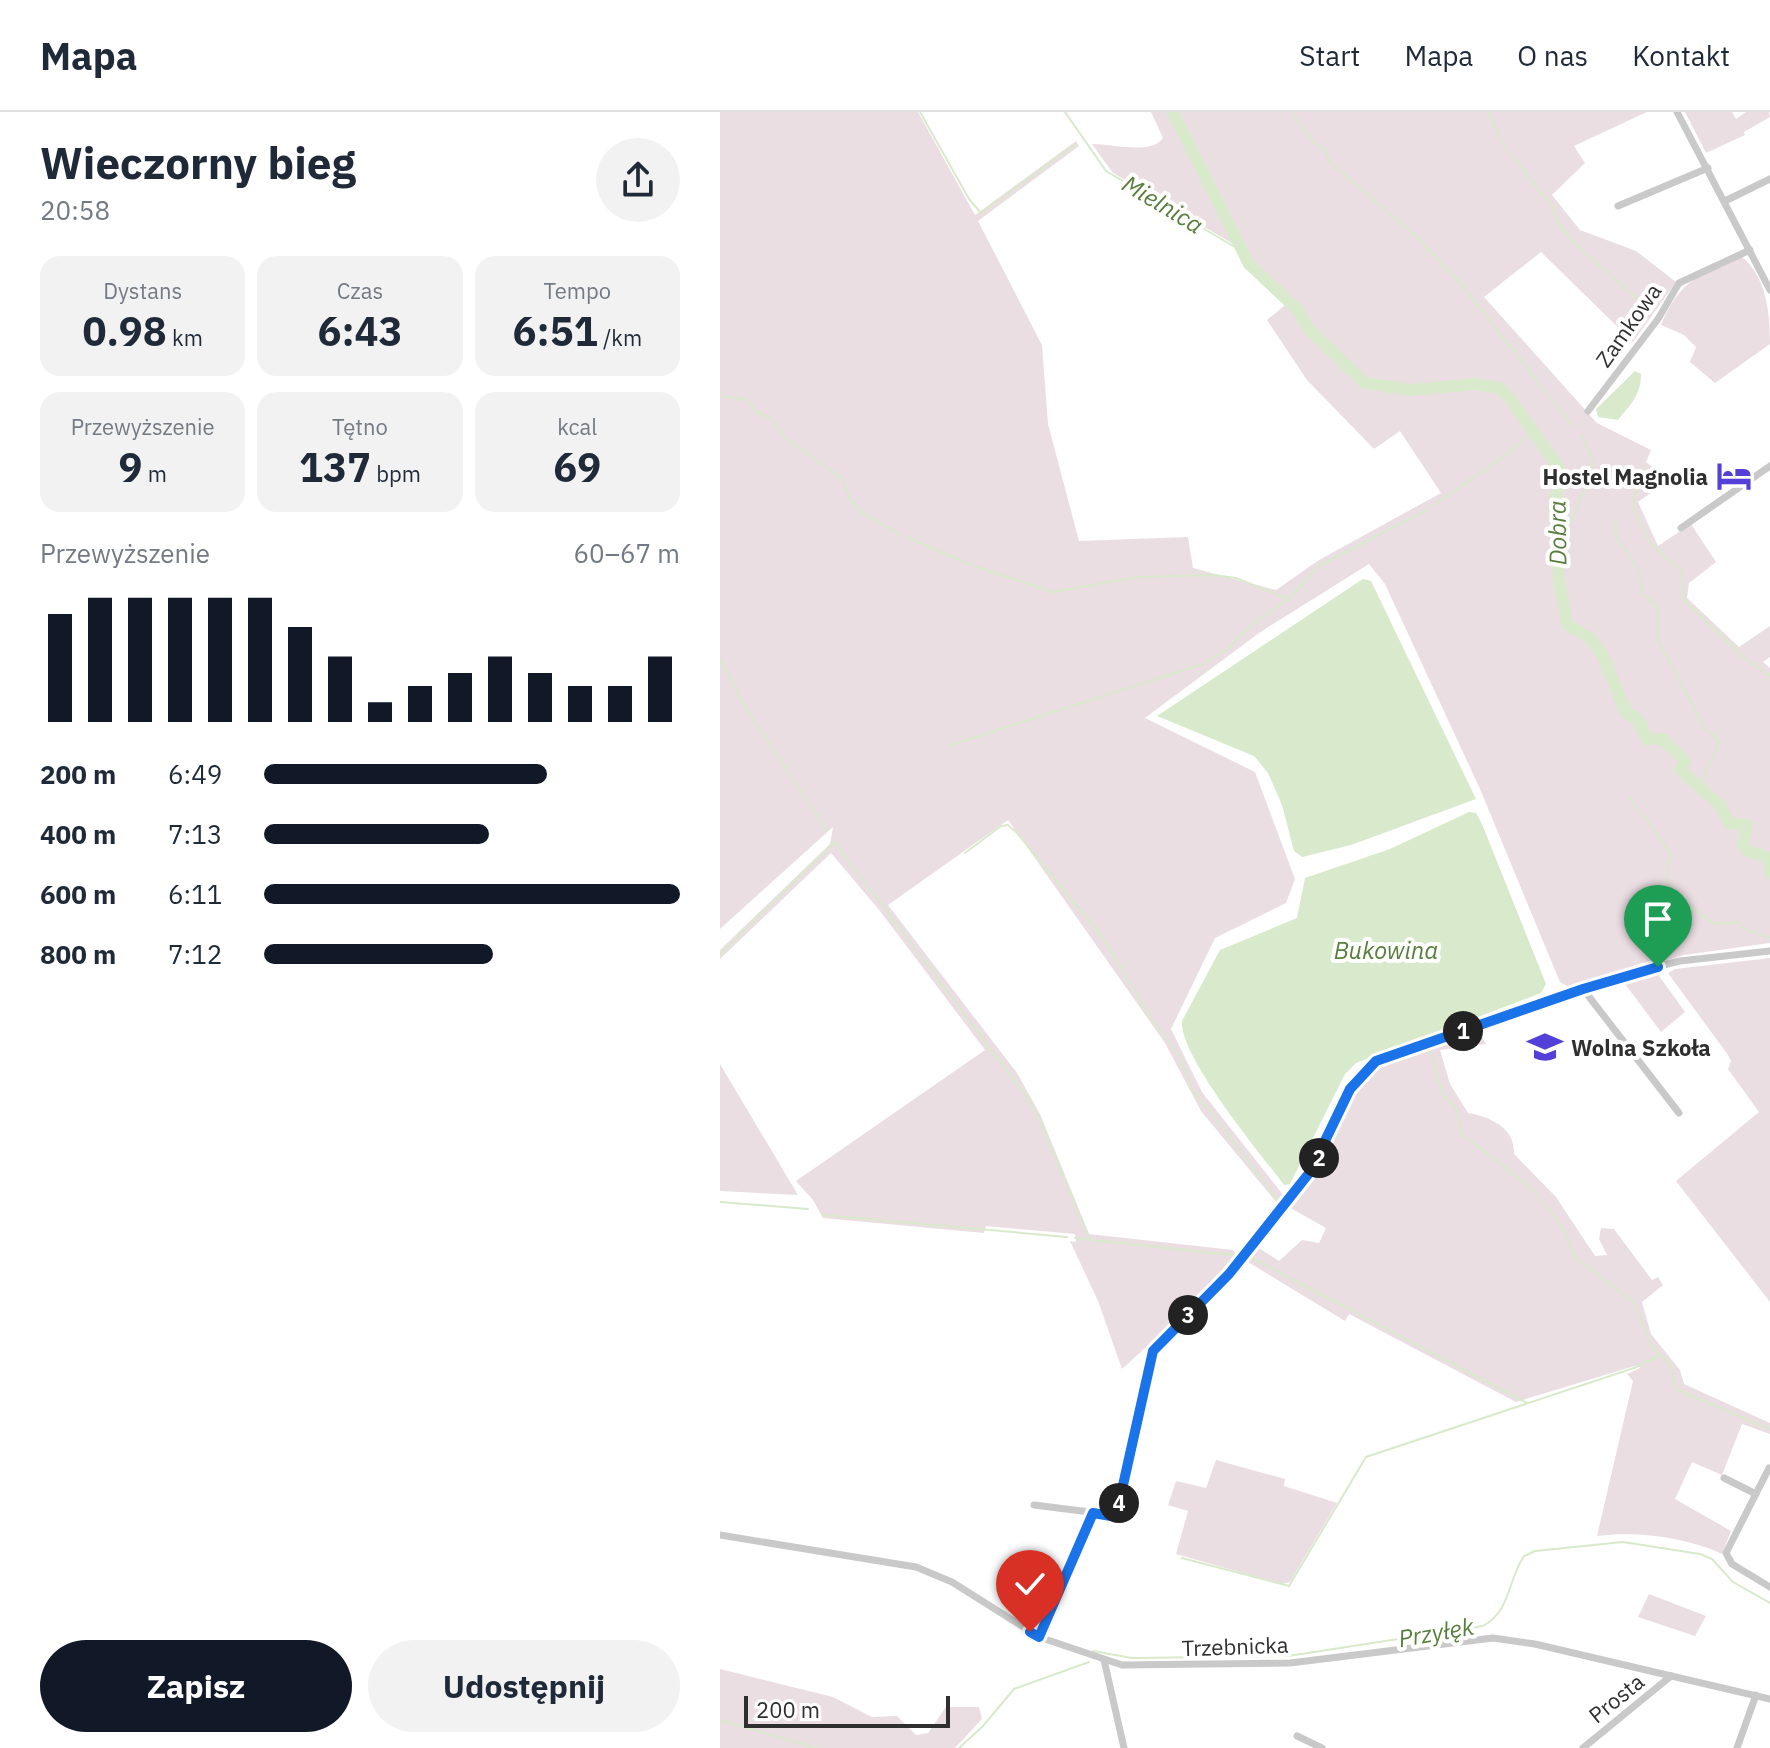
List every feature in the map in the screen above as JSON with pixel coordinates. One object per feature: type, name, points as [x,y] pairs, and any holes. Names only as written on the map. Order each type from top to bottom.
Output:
[{"type":"street","points":[[1677,112],[1768,278],[1770,290]]},
{"type":"street","points":[[1618,206],[1708,168]]},
{"type":"street","points":[[1725,201],[1770,179]]},
{"type":"street","name":"Zamkowa","points":[[1588,411],[1658,319],[1679,283],[1750,250]]},
{"type":"street","points":[[1681,528],[1770,466]]},
{"type":"street","points":[[1034,1505],[1111,1516],[1117,1512],[1153,1351],[1229,1274],[1310,1172],[1350,1089],[1376,1061],[1583,989],[1680,961],[1770,951]]},
{"type":"street","points":[[1583,989],[1679,1113]]},
{"type":"street","points":[[1769,1468],[1726,1553],[1732,1564],[1770,1587]]},
{"type":"street","points":[[1724,1478],[1756,1494]]},
{"type":"street","points":[[1039,1637],[1093,1513]]},
{"type":"street","name":"Trzebnicka","points":[[720,1535],[916,1567],[952,1582],[1039,1637],[1086,1655],[1141,1666],[1276,1664],[1493,1638],[1535,1644],[1770,1699]]},
{"type":"street","points":[[1101,1659],[1124,1748]]},
{"type":"street","name":"Prosta","points":[[1583,1748],[1671,1676]]},
{"type":"street","points":[[1737,1748],[1756,1695]]},
{"type":"street","points":[[1297,1736],[1322,1748]]},
{"type":"shaded area","points":[[720,112],[918,112],[975,215],[1076,141],[1079,146],[978,221],[1042,345],[1048,424],[1079,541],[1188,537],[1193,568],[1276,590],[1319,560],[1441,493],[1400,431],[1374,449],[1307,380],[1267,320],[1285,305],[1295,312],[1305,329],[1365,387],[1412,392],[1448,387],[1491,390],[1503,394],[1521,415],[1524,412],[1501,387],[1491,385],[1449,383],[1411,389],[1367,381],[1235,245],[1113,173],[1092,144],[1141,147],[1158,143],[1163,138],[1151,112],[1647,112],[1574,146],[1585,163],[1552,195],[1580,230],[1636,251],[1676,282],[1633,342],[1541,252],[1484,297],[1597,423],[1651,450],[1646,462],[1669,480],[1638,502],[1658,546],[1691,524],[1716,562],[1689,583],[1687,598],[1739,647],[1770,626],[1770,657],[1763,662],[1770,668],[1770,943],[1684,955],[1572,989],[1560,982],[1480,789],[1385,584],[1369,564],[1259,633],[1145,718],[1255,772],[1295,879],[1286,903],[1215,938],[1171,1029],[1202,1092],[1284,1196],[1277,1203],[1201,1111],[1165,1043],[1008,820],[888,905],[1017,1073],[1040,1114],[1089,1234],[1233,1250],[1238,1255],[1188,1309],[1122,1369],[1098,1301],[1070,1241],[1076,1242],[1075,1234],[986,1226],[984,1233],[823,1218],[813,1200],[796,1181],[985,1050],[880,911],[831,853],[720,959],[720,950],[830,844],[833,827],[720,929]]},
{"type":"shaded area","points":[[1685,112],[1732,112],[1736,119],[1746,112],[1769,112],[1770,117],[1744,132],[1745,135],[1706,153]]},
{"type":"shaded area","points":[[1741,256],[1762,285],[1768,309],[1770,344],[1715,383],[1690,362],[1696,347],[1684,335],[1661,325],[1676,298],[1692,281]]},
{"type":"shaded area","points":[[1770,958],[1770,1302],[1676,1181],[1759,1112],[1728,1069],[1731,1061],[1728,1055],[1668,973],[1675,969]]},
{"type":"shaded area","points":[[1657,973],[1685,1012],[1661,1032],[1625,984]]},
{"type":"shaded area","points":[[1478,1030],[1486,1044],[1440,1050],[1450,1084],[1468,1113],[1485,1117],[1506,1131],[1514,1154],[1556,1197],[1595,1256],[1607,1255],[1599,1239],[1601,1228],[1614,1229],[1652,1280],[1658,1277],[1663,1285],[1642,1302],[1651,1334],[1680,1370],[1684,1384],[1770,1423],[1770,1434],[1742,1424],[1722,1475],[1692,1462],[1675,1499],[1731,1531],[1722,1554],[1693,1543],[1661,1537],[1629,1534],[1597,1536],[1633,1381],[1627,1374],[1640,1368],[1638,1365],[1516,1402],[1349,1314],[1345,1321],[1248,1262],[1254,1245],[1279,1261],[1302,1240],[1319,1243],[1326,1228],[1287,1206],[1323,1158],[1353,1086],[1376,1065]]},
{"type":"shaded area","points":[[720,1064],[798,1195],[720,1191]]},
{"type":"shaded area","points":[[1216,1460],[1285,1479],[1284,1486],[1337,1503],[1290,1582],[1282,1584],[1176,1554],[1188,1511],[1168,1505],[1176,1481],[1206,1488]]},
{"type":"shaded area","points":[[1649,1594],[1706,1616],[1695,1636],[1638,1617]]},
{"type":"shaded area","points":[[720,1669],[833,1697],[872,1717],[897,1716],[916,1735],[928,1733],[946,1707],[979,1707],[982,1719],[955,1748],[720,1748]]},
{"type":"water","points":[[1635,371],[1641,374],[1639,388],[1627,409],[1618,420],[1598,417],[1596,409]]},
{"type":"water","points":[[1363,579],[1371,581],[1476,799],[1351,845],[1302,857],[1294,851],[1282,805],[1268,773],[1254,756],[1157,716]]},
{"type":"water","name":"Bukowina","points":[[1469,812],[1476,813],[1482,824],[1546,984],[1541,993],[1356,1063],[1345,1074],[1290,1184],[1284,1185],[1207,1080],[1193,1057],[1182,1021],[1220,950],[1297,918],[1305,878],[1390,849]]},
{"type":"waterway","points":[[920,112],[969,199],[981,213],[1076,144]]},
{"type":"waterway","name":"Mielnica","points":[[1065,112],[1106,171],[1240,250]]},
{"type":"waterway","name":"Dobra","points":[[1173,112],[1249,264],[1298,310],[1308,328],[1365,383],[1412,390],[1476,384],[1500,388],[1510,399],[1564,475],[1555,497],[1554,512],[1562,533],[1558,567],[1567,624],[1592,640],[1603,656],[1625,711],[1639,721],[1647,739],[1663,739],[1685,761],[1680,770],[1720,805],[1729,823],[1747,825],[1743,844],[1747,850],[1769,858],[1770,873]]},
{"type":"waterway","points":[[1291,112],[1313,142],[1326,150],[1329,161],[1419,239],[1462,285],[1572,425]]},
{"type":"waterway","points":[[1489,112],[1501,141],[1552,206],[1561,227],[1577,246],[1653,312]]},
{"type":"waterway","points":[[720,392],[723,396],[747,400],[758,413],[770,417],[783,436],[843,479],[850,499],[863,513],[899,534]]},
{"type":"waterway","points":[[1433,506],[1505,456],[1534,430]]},
{"type":"waterway","points":[[1562,533],[1568,528],[1592,472],[1593,460],[1582,435]]},
{"type":"waterway","points":[[1644,468],[1632,505],[1652,544],[1679,567],[1683,576],[1683,599],[1746,659],[1770,676]]},
{"type":"waterway","points":[[948,746],[1203,664],[1226,650],[1253,624],[1290,598],[1319,566],[1427,510]]},
{"type":"waterway","points":[[1616,521],[1616,536],[1639,570],[1643,594],[1658,607],[1658,640],[1705,728],[1719,741],[1700,788]]},
{"type":"waterway","points":[[907,537],[972,565],[1053,592],[1139,577],[1213,575],[1236,578],[1288,599]]},
{"type":"waterway","points":[[720,658],[748,712],[827,831]]},
{"type":"waterway","points":[[1629,796],[1673,856],[1667,877],[1677,895],[1715,924],[1737,922],[1743,928],[1770,938]]},
{"type":"waterway","points":[[965,853],[1001,826],[1008,825],[1017,833],[1102,936],[1151,1018],[1180,1056],[1192,1088],[1277,1199]]},
{"type":"waterway","points":[[720,954],[835,842],[1024,1093],[1039,1118],[1090,1240]]},
{"type":"waterway","points":[[1430,1050],[1443,1093],[1458,1112],[1461,1133],[1535,1191],[1564,1230],[1576,1258],[1635,1303],[1651,1345],[1671,1366],[1676,1389],[1770,1429]]},
{"type":"waterway","points":[[720,1202],[808,1209]]},
{"type":"waterway","points":[[823,1215],[1067,1237]]},
{"type":"waterway","points":[[1075,1238],[1241,1256]]},
{"type":"waterway","points":[[1249,1256],[1527,1403]]},
{"type":"waterway","points":[[1182,1558],[1289,1586],[1366,1457],[1634,1368],[1661,1355]]},
{"type":"waterway","name":"Przyłęk","points":[[1093,1651],[1132,1658],[1288,1656],[1483,1626],[1499,1612],[1524,1556],[1535,1551],[1623,1542],[1700,1554],[1712,1559],[1733,1582],[1770,1603]]},
{"type":"waterway","name":"Przyłęk","points":[[959,1748],[983,1726],[1014,1689],[1089,1662]]},
{"type":"waterway","name":"Przyłęk","points":[[720,1720],[816,1748]]},
{"type":"place","name":"Hostel Magnolia","points":[[1734,476]]},
{"type":"place","name":"Wolna Szkoła","points":[[1545,1047]]},
{"type":"route","points":[[1030,1632],[1039,1637],[1078,1554],[1093,1513],[1111,1516],[1117,1512],[1153,1351],[1229,1274],[1310,1172],[1358,1076],[1376,1061],[1583,989],[1658,967]]}]
